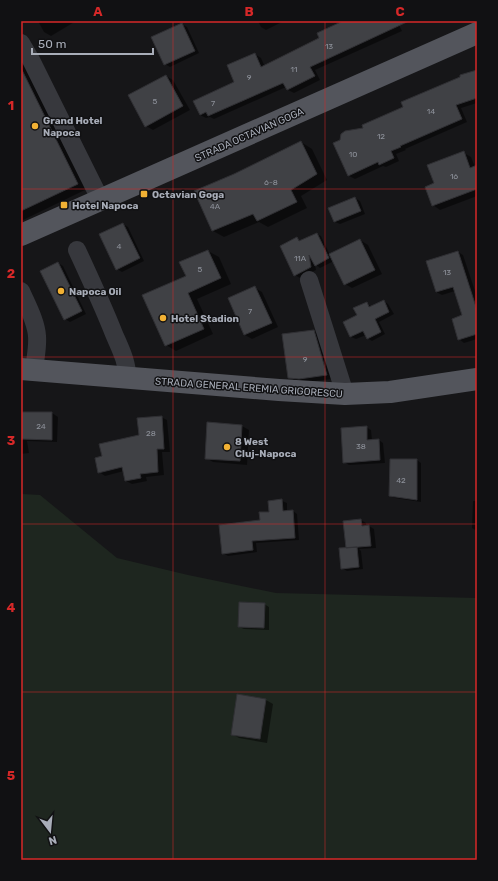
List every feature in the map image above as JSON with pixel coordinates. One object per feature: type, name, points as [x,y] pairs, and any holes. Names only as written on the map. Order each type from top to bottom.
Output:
[{"type":"main road","name":"STRADA OCTAVIAN GOGA","points":[[21,235],[477,33]]},
{"type":"main road","name":"STRADA GENERAL EREMIA GRIGORESCU","points":[[27,370],[345,394],[396,391],[477,379]]},
{"type":"street","points":[[21,43],[31,60],[100,199]]},
{"type":"street","points":[[77,250],[99,296],[119,346],[127,372],[127,378]]},
{"type":"street","points":[[309,280],[345,394]]},
{"type":"street","points":[[21,292],[34,321],[37,335],[37,348],[27,370]]},
{"type":"shaded area","points":[[21,494],[40,495],[117,558],[188,575],[276,593],[477,598],[477,860],[21,860]]},
{"type":"building","points":[[343,21],[409,21],[310,67],[315,76],[287,90],[283,83],[208,116],[206,112],[200,115],[193,101],[234,82],[227,65],[255,53],[261,67],[319,38],[317,33]]},
{"type":"building","points":[[182,23],[195,51],[164,65],[151,37]]},
{"type":"building","name":"Grand Hotel Napoca","points":[[21,68],[78,184],[21,211]]},
{"type":"building","points":[[477,70],[477,98],[456,105],[462,119],[391,151],[394,158],[379,165],[378,162],[348,176],[333,143],[340,140],[341,134],[345,131],[363,128],[362,125],[403,107],[401,102],[460,77],[460,75]]},
{"type":"building","points":[[166,75],[183,106],[145,127],[128,95]]},
{"type":"building","points":[[301,141],[317,174],[291,190],[297,202],[257,221],[253,214],[212,231],[194,191],[234,174]]},
{"type":"building","points":[[464,151],[470,168],[477,165],[477,189],[432,206],[425,187],[434,183],[427,165]]},
{"type":"building","points":[[355,197],[361,211],[334,222],[328,208]]},
{"type":"building","points":[[123,223],[140,258],[116,270],[99,234]]},
{"type":"building","points":[[317,233],[329,258],[315,266],[309,255],[311,267],[294,276],[280,246],[297,237],[299,241]]},
{"type":"building","points":[[360,239],[375,270],[344,285],[329,254]]},
{"type":"building","points":[[208,250],[221,278],[188,293],[204,329],[165,346],[142,295],[186,276],[179,262]]},
{"type":"building","points":[[458,251],[477,310],[477,334],[458,340],[452,319],[462,315],[453,287],[436,292],[426,261]]},
{"type":"building","name":"Napoca Oil","points":[[58,262],[82,311],[64,320],[40,271]]},
{"type":"building","points":[[255,286],[272,323],[244,335],[228,298]]},
{"type":"building","points":[[384,300],[389,312],[375,319],[381,332],[367,339],[363,331],[350,337],[343,322],[357,315],[353,308],[367,302],[369,307]]},
{"type":"building","points":[[314,330],[327,375],[299,379],[288,378],[282,334]]},
{"type":"building","points":[[21,412],[52,412],[52,440],[21,439]]},
{"type":"building","points":[[162,416],[164,449],[157,449],[158,472],[140,474],[141,478],[125,481],[122,467],[98,473],[95,458],[102,456],[99,444],[139,435],[137,418]]},
{"type":"building","points":[[207,422],[242,425],[240,461],[205,459]]},
{"type":"building","points":[[367,426],[367,440],[379,439],[380,460],[343,463],[341,428]]},
{"type":"building","points":[[390,459],[417,459],[417,500],[389,496]]},
{"type":"building","points":[[282,499],[283,511],[293,510],[295,538],[252,541],[253,550],[222,554],[219,525],[260,520],[259,512],[269,512],[268,501]]},
{"type":"building","points":[[361,519],[362,526],[369,525],[371,546],[346,548],[343,521]]},
{"type":"building","points":[[357,547],[359,567],[341,569],[339,548]]},
{"type":"building","points":[[239,602],[265,603],[264,628],[238,627]]},
{"type":"building","points":[[237,694],[266,699],[260,739],[231,735]]},
{"type":"place","name":"Grand Hotel Napoca","points":[[35,126]]},
{"type":"place","name":"Octavian Goga","points":[[144,194]]},
{"type":"place","name":"Hotel Napoca","points":[[64,205]]},
{"type":"place","name":"Napoca Oil","points":[[61,291]]},
{"type":"place","name":"Hotel Stadion","points":[[163,318]]},
{"type":"place","name":"8 West Cluj-Napoca","points":[[227,447]]}]
